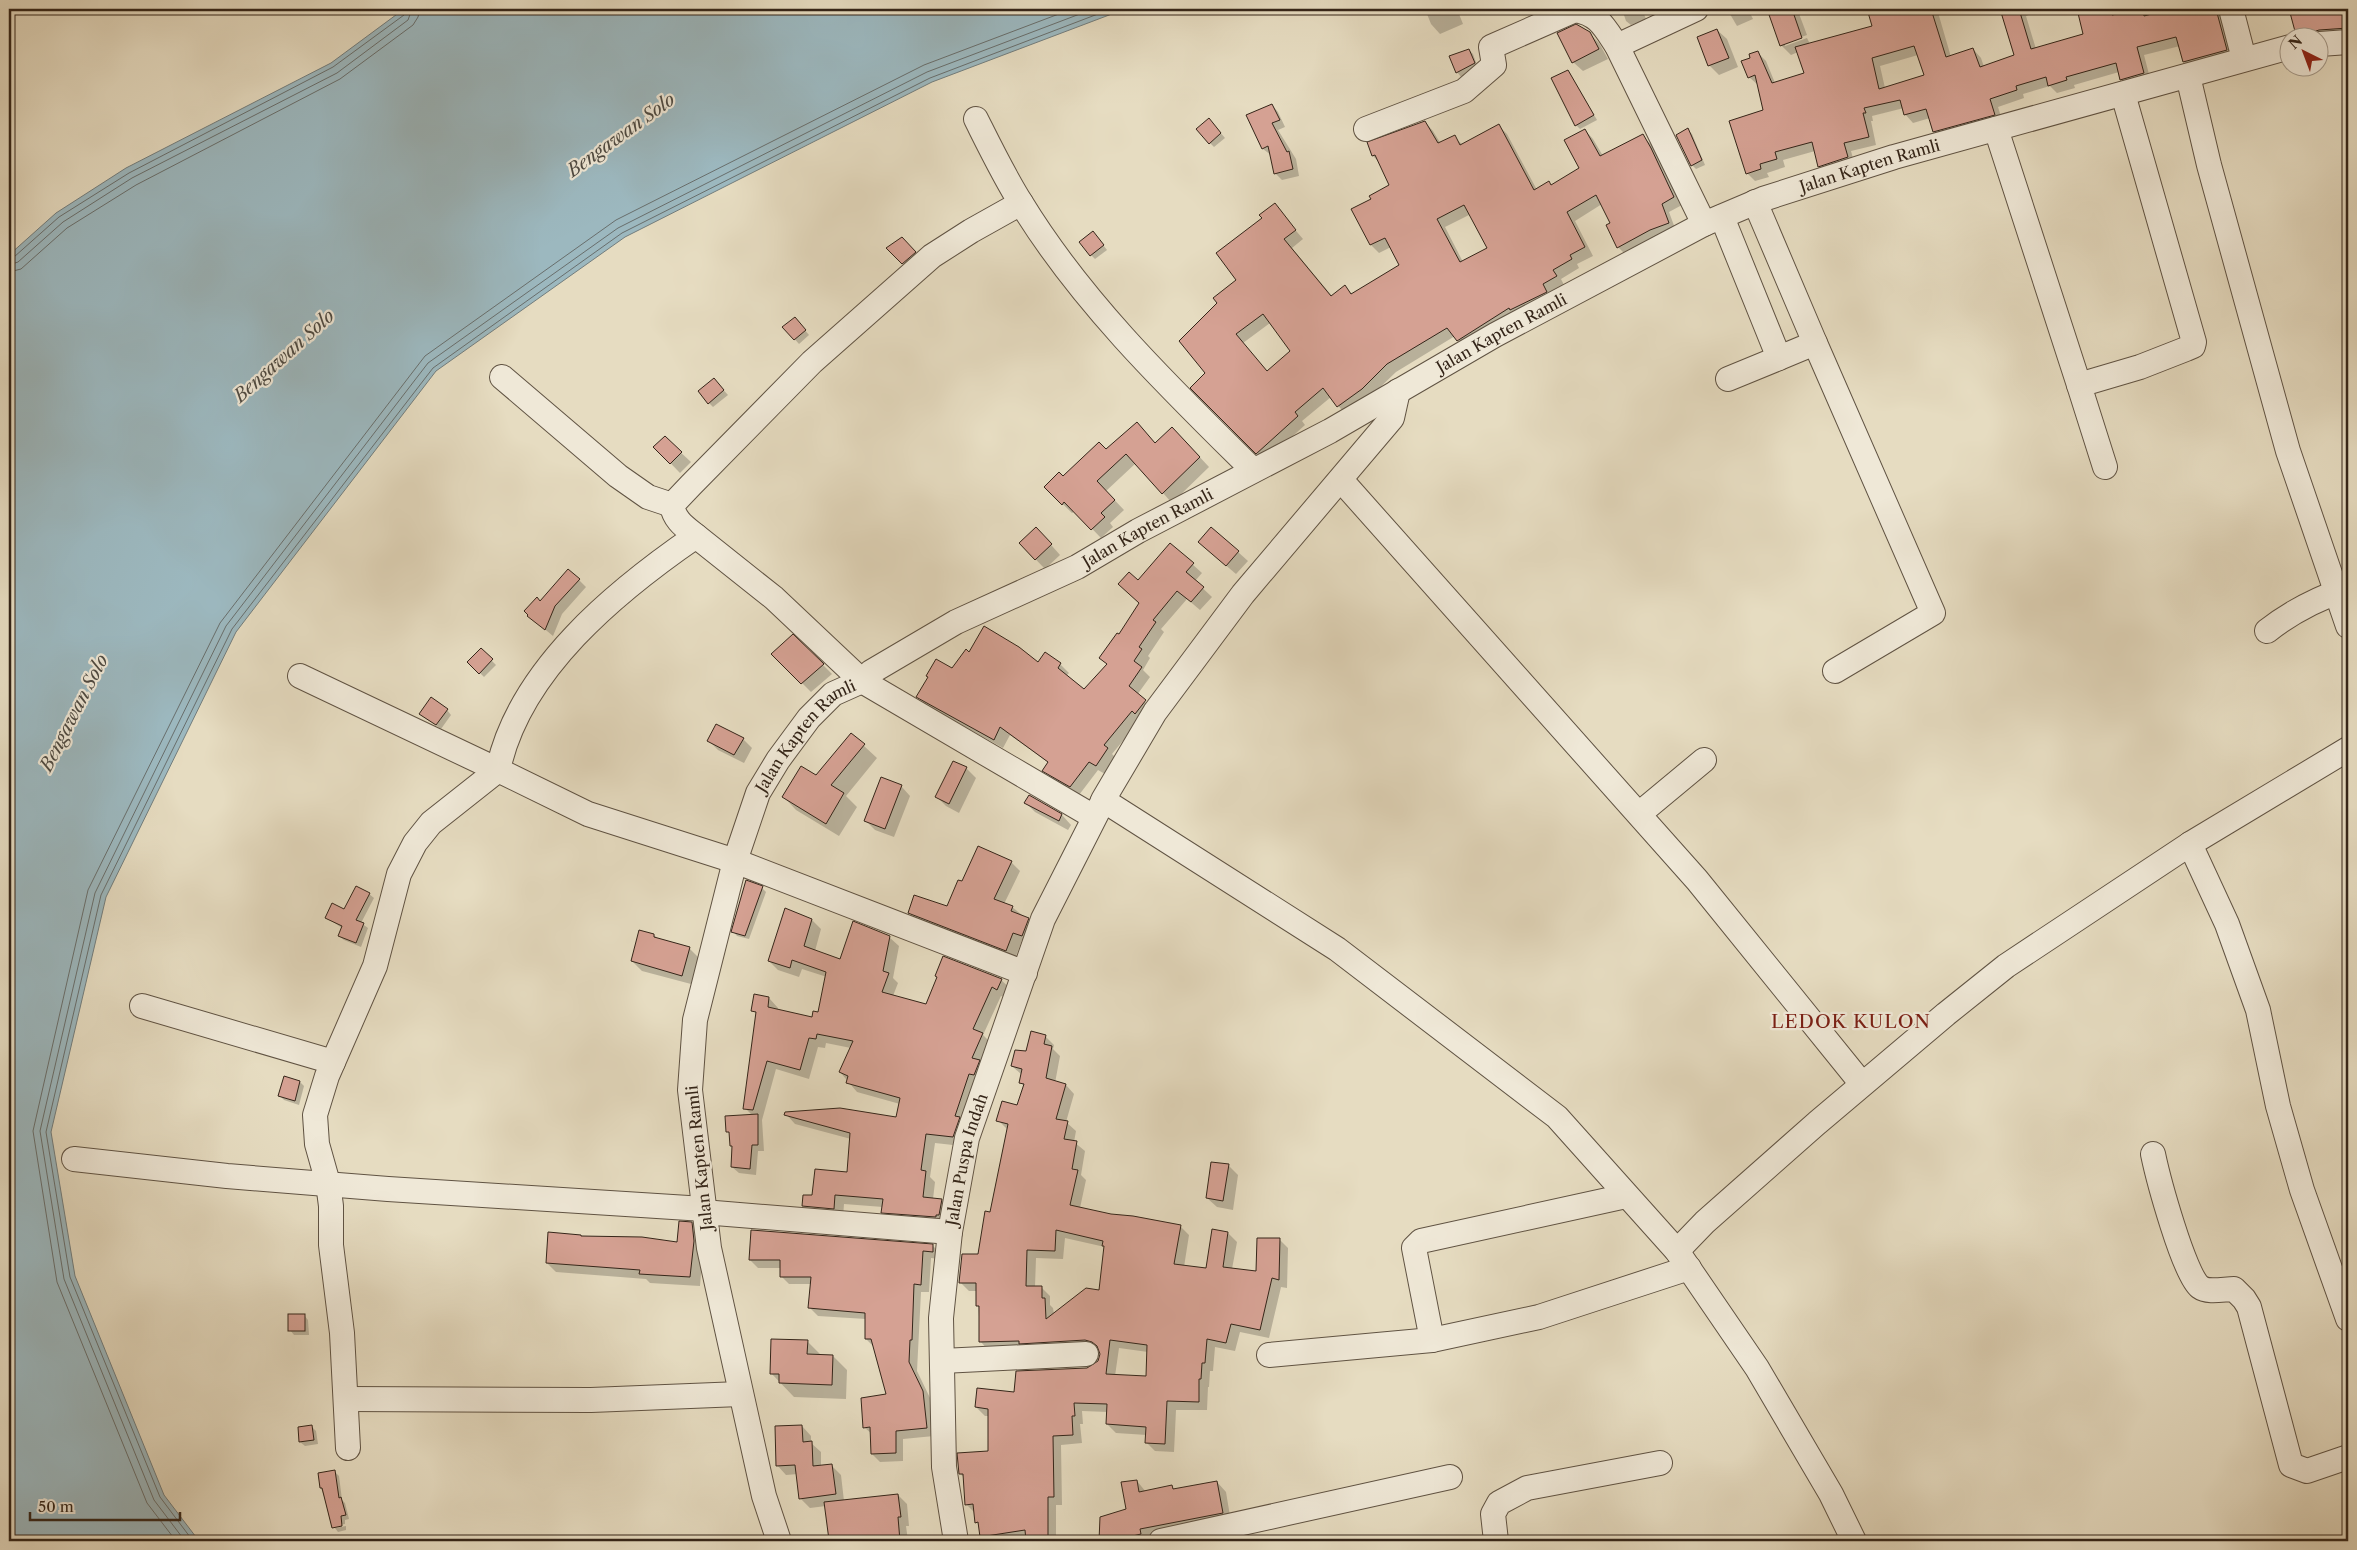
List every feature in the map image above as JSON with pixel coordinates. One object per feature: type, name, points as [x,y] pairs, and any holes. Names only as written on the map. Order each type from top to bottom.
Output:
[{"type":"street","points":[[1617,46],[1696,9]]},
{"type":"street","points":[[2231,9],[2244,59]]},
{"type":"street","points":[[1366,129],[1464,91],[1494,65],[1491,47],[1575,10],[1584,11],[1601,21],[1617,46],[1713,220],[1779,358]]},
{"type":"street","points":[[2330,43],[2348,42]]},
{"type":"street","name":"Jalan Kapten Ramli","points":[[779,1541],[764,1496],[740,1394],[704,1210],[690,1090],[695,1030],[708,964],[735,861],[758,793],[778,760],[809,718],[834,694],[862,681],[871,672],[956,622],[1076,567],[1138,531],[1330,431],[1495,335],[1713,220],[1755,202],[1894,157],[2280,50]]},
{"type":"street","points":[[2188,76],[2209,165],[2288,451],[2342,590],[2348,626]]},
{"type":"street","points":[[2079,385],[2140,367],[2186,350],[2194,344],[2123,94]]},
{"type":"street","points":[[976,119],[1021,203],[1055,252],[1109,320],[1175,393],[1253,470]]},
{"type":"street","points":[[1996,129],[2105,467]]},
{"type":"street","points":[[1755,202],[1933,613],[1835,672]]},
{"type":"street","points":[[672,505],[812,362],[932,256],[970,231],[1021,203]]},
{"type":"street","points":[[1728,379],[1815,342]]},
{"type":"street","points":[[502,377],[618,476],[648,497],[672,505]]},
{"type":"street","name":"Jalan Puspa Indah","points":[[956,1541],[944,1466],[941,1318],[950,1232],[967,1138],[1043,919],[1098,808],[1155,712],[1244,594],[1392,418],[1398,391]]},
{"type":"street","points":[[1341,480],[1697,880],[1862,1084]]},
{"type":"street","points":[[672,505],[673,514],[677,519],[774,598],[862,681],[1098,808],[1288,916],[1393,990],[1444,1033],[1557,1117],[1683,1259],[1757,1368],[1831,1494],[1854,1541]]},
{"type":"street","points":[[348,1448],[347,1399],[331,1245],[328,1183],[317,1144],[315,1114],[333,1062],[375,966],[400,874],[415,843],[431,823],[498,770],[507,740],[521,710],[538,681],[563,650],[647,570],[696,536]]},
{"type":"street","points":[[2267,631],[2282,619],[2342,590]]},
{"type":"street","points":[[300,676],[588,814],[735,861],[1025,973]]},
{"type":"street","points":[[1269,1355],[1432,1340],[1539,1317],[1683,1259],[1705,1222],[1862,1084],[2006,966],[2190,844],[2348,749]]},
{"type":"street","points":[[1639,814],[1704,760]]},
{"type":"street","points":[[2190,844],[2227,924],[2258,1010],[2278,1106],[2300,1180],[2348,1319]]},
{"type":"street","points":[[142,1006],[333,1062]]},
{"type":"street","points":[[2153,1154],[2177,1236],[2194,1280],[2206,1290],[2234,1289],[2244,1299],[2248,1307],[2291,1465],[2307,1471],[2348,1457]]},
{"type":"street","points":[[74,1158],[227,1176],[398,1190],[704,1210],[950,1232]]},
{"type":"street","points":[[1432,1340],[1414,1248],[1416,1244],[1421,1241],[1626,1196]]},
{"type":"street","points":[[942,1361],[1086,1354]]},
{"type":"street","points":[[347,1399],[642,1399],[740,1394]]},
{"type":"street","points":[[1496,1541],[1493,1514],[1499,1503],[1527,1488],[1660,1463]]},
{"type":"street","points":[[1161,1541],[1450,1477]]},
{"type":"water","name":"Bengawan Solo","points":[[404,9],[1125,9],[932,82],[625,237],[436,371],[236,632],[106,897],[51,1132],[75,1276],[164,1495],[199,1541],[9,1541],[9,255],[56,213],[126,168],[331,63]]},
{"type":"building","points":[[1767,9],[1792,9],[1802,38],[1780,46]]},
{"type":"building","points":[[1867,9],[1931,9],[1946,57],[1973,48],[1980,67],[2014,55],[2000,9],[2019,9],[2031,49],[2083,34],[2077,9],[2110,9],[2112,15],[2143,9],[2144,16],[2171,9],[2216,9],[2227,50],[2183,62],[2176,37],[2137,47],[2144,73],[2120,80],[2116,63],[2066,77],[2067,80],[2048,86],[2046,77],[2016,86],[2017,90],[1990,99],[1995,115],[1933,132],[1926,109],[1904,115],[1900,100],[1864,108],[1866,113],[1863,113],[1869,137],[1844,143],[1848,157],[1818,167],[1812,142],[1775,152],[1777,159],[1760,164],[1761,169],[1746,174],[1729,121],[1763,110],[1755,75],[1748,78],[1741,61],[1750,58],[1749,54],[1758,51],[1772,83],[1804,73],[1795,47],[1872,26]],"holes":[[[1914,46],[1924,75],[1879,89],[1872,58]]]},
{"type":"building","points":[[2289,9],[2344,9],[2348,28],[2330,29],[2294,28]]},
{"type":"building","points":[[1576,24],[1590,32],[1599,49],[1572,63],[1557,33]]},
{"type":"building","points":[[1717,29],[1729,58],[1708,66],[1697,37]]},
{"type":"building","points":[[1469,49],[1475,63],[1456,73],[1449,56]]},
{"type":"building","points":[[1568,70],[1594,115],[1575,126],[1551,78]]},
{"type":"building","points":[[1272,104],[1280,120],[1272,123],[1287,152],[1289,151],[1293,169],[1274,174],[1268,146],[1262,149],[1246,115]]},
{"type":"building","points":[[1209,118],[1221,133],[1209,144],[1196,129]]},
{"type":"building","points":[[1425,121],[1438,143],[1455,135],[1460,145],[1499,124],[1534,190],[1549,181],[1551,185],[1579,168],[1564,140],[1585,129],[1600,156],[1643,134],[1674,197],[1662,204],[1669,223],[1650,230],[1617,248],[1606,225],[1610,223],[1596,195],[1567,212],[1585,247],[1570,255],[1572,259],[1553,270],[1557,276],[1543,284],[1547,292],[1510,310],[1509,308],[1457,341],[1447,328],[1387,364],[1362,389],[1337,407],[1323,388],[1295,412],[1298,416],[1256,454],[1190,388],[1205,373],[1179,341],[1217,303],[1213,298],[1236,280],[1216,253],[1262,218],[1259,215],[1275,203],[1296,230],[1284,239],[1331,296],[1345,285],[1351,294],[1399,265],[1385,238],[1370,245],[1351,209],[1371,199],[1369,196],[1389,185],[1375,155],[1372,156],[1367,142]],"holes":[[[1464,205],[1487,248],[1460,262],[1437,219]],[[1263,314],[1290,351],[1267,371],[1236,334]]]},
{"type":"building","points":[[1688,128],[1702,160],[1691,166],[1676,135]]},
{"type":"building","points":[[1093,231],[1104,245],[1090,256],[1079,242]]},
{"type":"building","points":[[902,237],[916,252],[902,264],[886,248]]},
{"type":"building","points":[[795,317],[806,330],[794,340],[782,327]]},
{"type":"building","points":[[714,378],[724,390],[708,404],[698,391]]},
{"type":"building","points":[[1137,422],[1155,443],[1172,427],[1200,457],[1162,494],[1126,454],[1097,481],[1115,500],[1101,513],[1105,517],[1091,530],[1064,502],[1062,505],[1044,487],[1059,472],[1063,476],[1099,442],[1106,449]]},
{"type":"building","points":[[665,436],[682,452],[670,464],[653,447]]},
{"type":"building","points":[[1036,527],[1052,544],[1035,560],[1019,543]]},
{"type":"building","points":[[1211,527],[1239,551],[1226,566],[1198,542]]},
{"type":"building","points":[[1170,543],[1194,563],[1186,572],[1204,587],[1191,602],[1177,591],[1153,620],[1156,622],[1139,647],[1142,649],[1134,661],[1142,667],[1129,686],[1146,700],[1135,714],[1132,711],[1104,745],[1108,748],[1096,766],[1089,762],[1070,787],[1042,771],[1048,762],[1000,727],[994,740],[916,697],[936,659],[952,668],[966,649],[969,652],[984,626],[1019,647],[1038,662],[1045,652],[1061,663],[1058,668],[1084,689],[1107,664],[1099,658],[1117,633],[1119,634],[1139,603],[1118,584],[1129,572],[1138,580]]},
{"type":"building","points":[[568,569],[580,579],[555,606],[545,630],[527,616],[524,611],[537,597],[540,601]]},
{"type":"building","points":[[793,634],[824,664],[801,684],[771,654]]},
{"type":"building","points":[[481,648],[493,659],[479,674],[467,662]]},
{"type":"building","points":[[431,697],[448,709],[436,725],[419,714]]},
{"type":"building","points":[[716,724],[744,738],[734,755],[707,741]]},
{"type":"building","points":[[851,733],[865,744],[831,785],[844,793],[826,824],[782,797],[801,766],[816,775]]},
{"type":"building","points":[[953,761],[967,767],[949,804],[935,797]]},
{"type":"building","points":[[881,777],[902,785],[885,829],[864,821]]},
{"type":"building","points":[[1029,795],[1062,814],[1059,821],[1024,803]]},
{"type":"building","points":[[978,846],[1012,861],[994,899],[1013,906],[1011,911],[1029,918],[1022,936],[1013,933],[1006,951],[908,913],[914,895],[947,906],[958,880],[962,881]]},
{"type":"building","points":[[746,880],[763,886],[745,936],[731,932]]},
{"type":"building","points":[[356,886],[370,893],[356,920],[364,923],[356,943],[338,936],[342,926],[325,918],[332,903],[344,909]]},
{"type":"building","points":[[785,908],[812,919],[804,946],[840,959],[853,921],[890,936],[883,971],[889,973],[882,992],[926,1004],[943,956],[1002,979],[997,990],[992,987],[973,1029],[983,1033],[972,1058],[980,1060],[974,1075],[969,1074],[955,1116],[960,1117],[953,1137],[926,1134],[921,1170],[926,1171],[923,1197],[942,1199],[939,1215],[936,1215],[936,1217],[881,1213],[883,1199],[835,1195],[834,1209],[802,1206],[803,1195],[812,1195],[815,1169],[847,1172],[850,1133],[784,1115],[785,1112],[840,1108],[896,1117],[900,1098],[846,1083],[848,1076],[839,1072],[853,1041],[817,1034],[816,1039],[809,1038],[800,1070],[767,1061],[753,1110],[743,1109],[756,1012],[751,1011],[754,994],[769,997],[768,1007],[812,1017],[813,1011],[818,1012],[826,972],[792,960],[790,968],[768,961]]},
{"type":"building","points":[[639,930],[654,934],[654,937],[690,947],[682,976],[631,961]]},
{"type":"building","points":[[1031,1031],[1046,1035],[1044,1044],[1052,1046],[1046,1078],[1066,1084],[1056,1119],[1068,1121],[1064,1139],[1077,1141],[1072,1169],[1078,1170],[1070,1205],[1111,1214],[1181,1225],[1174,1264],[1206,1268],[1212,1229],[1228,1232],[1223,1267],[1256,1271],[1257,1238],[1280,1238],[1279,1280],[1272,1278],[1260,1330],[1231,1324],[1226,1343],[1207,1339],[1205,1363],[1202,1363],[1201,1379],[1199,1379],[1199,1402],[1167,1401],[1165,1444],[1145,1443],[1146,1427],[1106,1424],[1107,1404],[1074,1403],[1075,1416],[1072,1416],[1073,1435],[1053,1436],[1054,1497],[1048,1497],[1048,1540],[1036,1541],[1026,1541],[1025,1530],[980,1537],[978,1522],[975,1523],[973,1504],[965,1505],[963,1474],[959,1474],[957,1453],[988,1451],[988,1409],[975,1407],[977,1388],[1014,1392],[1016,1371],[1087,1368],[1098,1361],[1100,1354],[1097,1346],[1085,1340],[1019,1344],[1019,1341],[979,1342],[979,1306],[976,1306],[976,1283],[959,1283],[962,1254],[978,1254],[985,1211],[990,1212],[1008,1124],[996,1121],[1002,1101],[1017,1105],[1024,1084],[1019,1083],[1022,1069],[1011,1066],[1015,1050],[1026,1051]],"holes":[[[1056,1230],[1103,1241],[1102,1246],[1104,1246],[1099,1290],[1086,1288],[1046,1319],[1045,1298],[1042,1298],[1042,1286],[1026,1286],[1027,1250],[1055,1251]],[[1110,1340],[1147,1345],[1146,1376],[1106,1374]]]},
{"type":"building","points":[[284,1076],[300,1081],[295,1101],[278,1096]]},
{"type":"building","points":[[758,1114],[758,1145],[752,1145],[750,1169],[731,1167],[732,1146],[730,1146],[729,1132],[726,1132],[725,1116]]},
{"type":"building","points":[[1211,1162],[1229,1164],[1223,1201],[1206,1198]]},
{"type":"building","points":[[679,1221],[692,1222],[694,1241],[690,1277],[639,1274],[640,1270],[546,1263],[548,1232],[581,1236],[642,1237],[677,1242]]},
{"type":"building","points":[[751,1230],[933,1244],[933,1252],[923,1251],[921,1285],[914,1284],[912,1340],[910,1340],[909,1362],[923,1391],[927,1428],[896,1431],[896,1453],[871,1454],[870,1427],[863,1428],[861,1398],[886,1394],[871,1339],[865,1339],[865,1313],[808,1308],[811,1277],[780,1277],[780,1260],[749,1260]]},
{"type":"building","points":[[288,1314],[305,1314],[305,1331],[288,1331]]},
{"type":"building","points":[[771,1339],[808,1340],[807,1354],[833,1355],[832,1385],[779,1383],[779,1374],[770,1374]]},
{"type":"building","points":[[312,1425],[314,1440],[299,1442],[298,1427]]},
{"type":"building","points":[[802,1425],[803,1442],[812,1441],[813,1466],[832,1464],[836,1494],[799,1499],[795,1465],[776,1466],[775,1426]]},
{"type":"building","points":[[335,1470],[339,1498],[341,1497],[346,1515],[341,1516],[342,1526],[332,1528],[322,1488],[320,1488],[318,1473]]},
{"type":"building","points":[[1137,1480],[1139,1492],[1172,1485],[1173,1489],[1217,1481],[1223,1513],[1140,1529],[1141,1534],[1112,1541],[1099,1541],[1100,1517],[1126,1509],[1121,1482]]},
{"type":"building","points":[[898,1494],[901,1517],[898,1517],[900,1541],[855,1541],[854,1537],[829,1540],[824,1502]]},
{"type":"district","name":"LEDOK KULON","points":[[1851,1021]]}]
